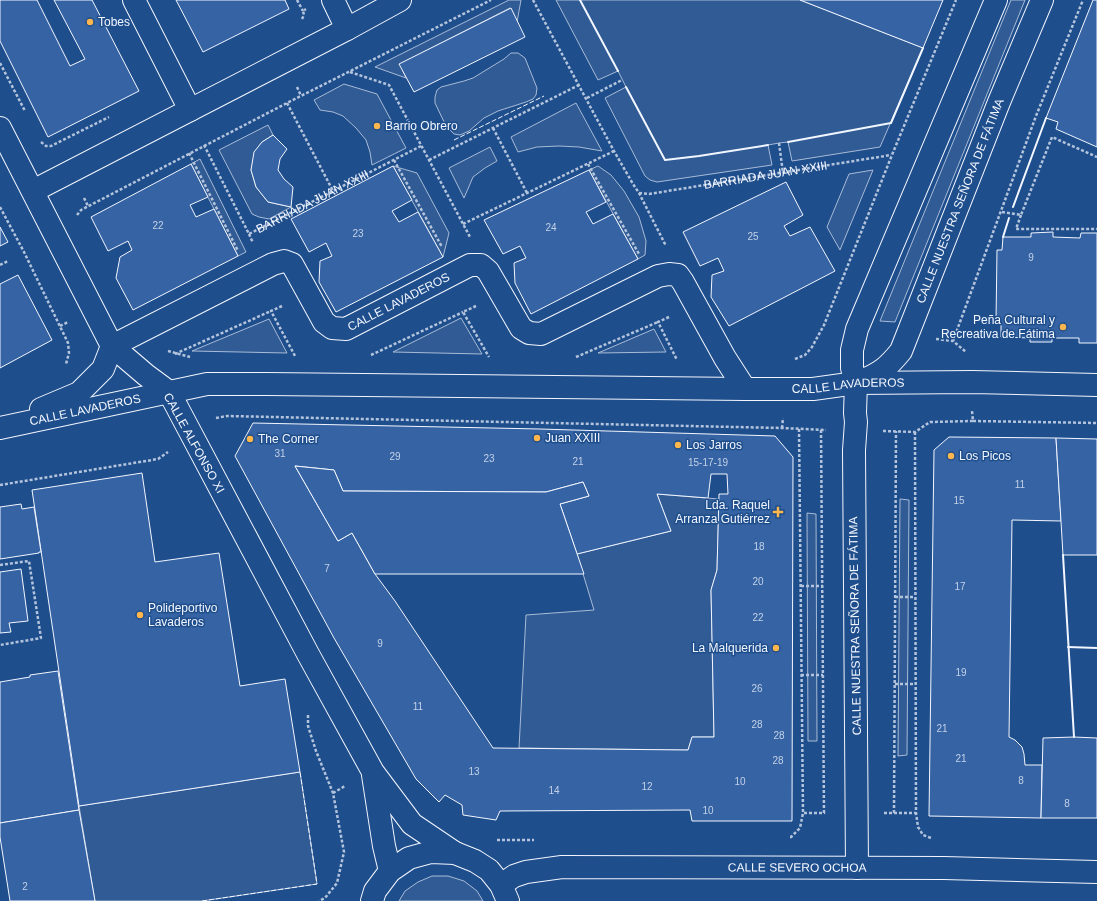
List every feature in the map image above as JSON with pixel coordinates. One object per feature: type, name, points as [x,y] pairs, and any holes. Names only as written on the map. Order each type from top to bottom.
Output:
[{"type":"street","points":[[134,0],[190,110]]},
{"type":"street","points":[[333,0],[347,29]]},
{"type":"street","points":[[33,192],[400,0]]},
{"type":"street","name":"CALLE NUESTRA SEÑORA DE FÁTIMA","points":[[857,868],[854,450],[856,383],[852,368],[852,350],[857,329],[996,0]]},
{"type":"street","name":"CALLE NUESTRA SEÑORA DE FÁTIMA","points":[[856,383],[875,376],[890,365],[901,351],[999,102],[1042,0]]},
{"type":"street","name":"CALLE ALFONSO XI","points":[[0,128],[112,346],[146,375],[169,392],[372,772],[412,824],[455,853]]},
{"type":"street","name":"CALLE LAVADEROS","points":[[0,427],[79,393],[103,369],[112,346],[273,264],[284,261],[292,264],[324,322],[332,328],[346,329],[470,265],[481,265],[488,271],[521,328],[529,333],[541,334],[658,276],[669,274],[678,275],[725,358],[745,389]]},
{"type":"street","name":"CALLE LAVADEROS","points":[[901,351],[908,369],[924,381],[1097,385]]},
{"type":"street","name":"CALLE LAVADEROS","points":[[0,427],[207,384],[813,389],[856,383],[950,382]]},
{"type":"street","name":"CALLE ALFONSO XI","points":[[372,772],[384,846],[390,871]]},
{"type":"street","points":[[372,901],[375,891],[390,871],[409,858],[431,852],[455,853],[475,861],[489,870],[505,893]]},
{"type":"street","name":"CALLE SEVERO OCHOA","points":[[505,893],[514,876],[526,872],[562,867],[778,867],[1097,872]]},
{"type":"path","points":[[298,0],[303,11]]},
{"type":"path","points":[[77,219],[77,214],[80,210],[491,0]]},
{"type":"path","points":[[533,0],[587,98],[614,151],[639,192],[669,251]]},
{"type":"path","points":[[792,360],[804,355],[812,348],[824,325],[956,0]]},
{"type":"path","points":[[953,341],[1002,212],[1036,116],[1083,0]]},
{"type":"path","points":[[350,72],[389,85],[463,224],[614,151]]},
{"type":"path","points":[[587,98],[622,80]]},
{"type":"path","points":[[429,160],[579,85]]},
{"type":"path","points":[[287,103],[333,191]]},
{"type":"path","points":[[493,128],[527,193]]},
{"type":"path","points":[[1097,157],[1052,137],[1016,229],[1097,229]]},
{"type":"path","points":[[779,143],[783,173]]},
{"type":"path","name":"BARRIADA JUAN XXIII","points":[[204,146],[249,234],[421,146]]},
{"type":"path","points":[[189,153],[239,253]]},
{"type":"path","name":"BARRIADA JUAN XXIII","points":[[639,192],[649,194],[892,155]]},
{"type":"path","points":[[394,160],[445,253]]},
{"type":"path","points":[[588,164],[640,257]]},
{"type":"path","points":[[0,207],[24,252],[68,343],[69,353],[67,362],[63,368]]},
{"type":"path","points":[[1002,212],[1021,216]]},
{"type":"path","points":[[0,265],[8,260]]},
{"type":"path","points":[[175,354],[287,303]]},
{"type":"path","points":[[271,311],[297,360]]},
{"type":"path","points":[[366,357],[463,312]]},
{"type":"path","points":[[573,358],[672,316]]},
{"type":"path","points":[[658,322],[677,361]]},
{"type":"path","points":[[137,333],[153,346],[175,354],[190,357]]},
{"type":"path","points":[[670,361],[677,361],[684,358]]},
{"type":"path","points":[[214,423],[216,418],[227,416],[782,428]]},
{"type":"path","points":[[973,421],[1097,423]]},
{"type":"path","points":[[778,867],[777,838],[792,837],[800,828],[803,813],[800,429]]},
{"type":"path","points":[[803,813],[824,813],[821,430]]},
{"type":"path","points":[[894,813],[896,432]]},
{"type":"path","points":[[915,432],[916,813],[918,827],[923,836],[932,838]]},
{"type":"path","points":[[0,485],[158,459],[172,450]]},
{"type":"path","points":[[0,565],[29,561],[40,638],[0,645]]},
{"type":"path","points":[[801,586],[822,586]]},
{"type":"path","points":[[895,597],[915,597]]},
{"type":"path","points":[[801,675],[823,675]]},
{"type":"path","points":[[895,684],[915,684]]},
{"type":"path","points":[[308,712],[308,726],[316,751],[333,793],[344,852],[337,883],[325,898],[319,901]]},
{"type":"path","points":[[493,840],[538,840]]},
{"type":"shaded area","points":[[509,0],[521,0],[517,22],[510,8],[400,64],[406,78],[375,67]]},
{"type":"shaded area","points":[[556,0],[800,0],[923,48],[880,147],[792,161],[788,142],[779,143],[768,145],[772,165],[657,182],[650,180],[645,176],[605,98],[626,87],[618,71],[598,80]]},
{"type":"shaded area","points":[[1011,0],[1025,0],[895,322],[880,321]]},
{"type":"shaded area","points":[[511,53],[518,53],[525,58],[537,88],[536,95],[533,99],[498,111],[484,118],[469,131],[460,135],[454,134],[446,126],[435,103],[437,90],[441,87],[473,78]]},
{"type":"shaded area","points":[[344,84],[377,94],[406,148],[372,165],[366,140],[356,128],[343,116],[333,112],[320,110],[314,100]]},
{"type":"shaded area","points":[[576,103],[602,151],[579,147],[559,146],[537,147],[518,152],[511,137]]},
{"type":"shaded area","points":[[268,125],[273,135],[262,142],[255,152],[251,170],[256,187],[268,202],[291,207],[269,219],[252,214],[219,150]]},
{"type":"shaded area","points":[[490,147],[497,161],[473,177],[464,198],[449,168]]},
{"type":"shaded area","points":[[200,159],[246,252],[238,256],[191,164]]},
{"type":"shaded area","points":[[393,166],[417,173],[449,233],[443,257]]},
{"type":"shaded area","points":[[598,166],[611,175],[624,191],[639,217],[646,241],[645,255],[638,259],[589,170]]},
{"type":"shaded area","points":[[873,170],[840,250],[827,227],[849,174]]},
{"type":"shaded area","points":[[461,318],[482,354],[393,352]]},
{"type":"shaded area","points":[[269,319],[287,353],[192,351]]},
{"type":"shaded area","points":[[654,329],[666,352],[598,353]]},
{"type":"shaded area","points":[[657,494],[719,499],[717,570],[711,590],[714,737],[692,737],[688,750],[519,748],[526,615],[594,610],[577,554],[671,531]]},
{"type":"shaded area","points":[[900,499],[909,500],[907,755],[898,756]]},
{"type":"shaded area","points":[[807,513],[816,514],[817,741],[808,741]]},
{"type":"shaded area","points":[[300,772],[317,884],[202,901],[95,901],[79,806]]},
{"type":"shaded area","points":[[432,876],[448,876],[464,881],[477,891],[483,901],[399,901],[405,891],[418,882]]},
{"type":"building","points":[[0,0],[37,0],[70,66],[85,59],[54,0],[92,0],[139,91],[48,137],[0,41]]},
{"type":"building","points":[[176,0],[285,0],[289,9],[203,52]]},
{"type":"building","points":[[800,0],[943,0],[923,48]]},
{"type":"building","points":[[1093,0],[1097,0],[1097,147],[1056,129],[1058,122],[1046,118]]},
{"type":"building","points":[[511,8],[525,37],[414,92],[399,64]]},
{"type":"building","points":[[273,135],[287,149],[280,159],[278,170],[284,179],[293,187],[291,207],[268,202],[256,187],[251,170],[254,152],[262,142]]},
{"type":"building","points":[[191,164],[208,197],[190,205],[196,217],[214,209],[238,256],[133,310],[116,278],[120,257],[132,250],[128,241],[108,251],[91,217]]},
{"type":"building","points":[[393,166],[412,200],[392,211],[399,222],[418,212],[443,257],[336,312],[319,282],[320,261],[332,256],[326,243],[309,252],[291,219]]},
{"type":"building","points":[[589,170],[606,202],[586,212],[593,224],[613,214],[638,259],[531,314],[515,283],[514,263],[526,258],[520,246],[503,254],[484,220]]},
{"type":"building","points":[[786,182],[803,215],[784,226],[790,236],[810,227],[835,271],[729,326],[711,297],[712,275],[724,271],[718,258],[700,266],[683,232]]},
{"type":"building","points":[[0,227],[8,242],[0,246]]},
{"type":"building","points":[[1053,232],[1053,237],[1080,238],[1081,233],[1097,233],[1097,343],[1079,343],[1079,338],[1052,338],[1052,342],[1030,342],[1030,338],[1001,337],[1001,322],[996,322],[997,250],[1002,250],[1003,237],[1031,237],[1031,233]]},
{"type":"building","points":[[18,275],[52,340],[0,368],[0,284]]},
{"type":"building","points":[[253,423],[775,436],[793,457],[792,821],[692,821],[690,810],[500,811],[496,820],[463,815],[462,805],[445,795],[439,802],[416,779],[334,638],[235,456]],"holes":[[[295,466],[334,470],[343,491],[546,492],[583,482],[589,496],[560,504],[577,554],[671,531],[657,494],[708,498],[711,474],[727,474],[728,494],[719,494],[717,570],[711,590],[714,737],[692,737],[688,750],[493,748],[395,601],[375,574],[352,533],[338,541]]]},
{"type":"building","points":[[949,437],[1056,438],[1061,521],[1012,520],[1009,737],[1015,740],[1022,747],[1025,765],[1042,765],[1041,818],[929,816],[934,450]]},
{"type":"building","points":[[1056,438],[1097,439],[1097,555],[1063,555]]},
{"type":"building","points":[[295,466],[334,470],[343,491],[546,492],[583,482],[589,496],[560,504],[584,574],[375,574],[352,533],[338,541]]},
{"type":"building","name":"Polideportivo Lavaderos","points":[[142,473],[155,562],[219,553],[240,686],[285,679],[300,772],[79,806],[32,490]]},
{"type":"building","points":[[21,504],[22,509],[34,507],[41,552],[0,559],[0,507]]},
{"type":"building","points":[[21,569],[28,621],[9,623],[11,632],[0,633],[0,572]]},
{"type":"building","points":[[58,671],[79,810],[0,823],[0,682],[30,677],[30,675]]},
{"type":"building","points":[[1043,738],[1097,738],[1097,818],[1041,818]]},
{"type":"building","points":[[79,810],[95,901],[10,901],[0,837],[0,823]]},
{"type":"fence","points":[[454,140],[544,96]]},
{"type":"fence","points":[[202,901],[317,884],[300,772]]},
{"type":"wall","points":[[580,0],[618,71]]},
{"type":"wall","points":[[788,142],[891,123],[923,48]]},
{"type":"wall","points":[[626,87],[665,160],[768,145]]},
{"type":"wall","points":[[1013,207],[1046,118]]},
{"type":"wall","points":[[1003,237],[1009,218]]},
{"type":"wall","points":[[1063,555],[1074,737]]},
{"type":"wall","points":[[1068,647],[1097,648]]},
{"type":"place","name":"Tobes","points":[[90,22]]},
{"type":"place","name":"Barrio Obrero","points":[[377,126]]},
{"type":"place","name":"Peña Cultural y Recreativa de Fátima","points":[[1063,327]]},
{"type":"place","name":"Juan XXIII","points":[[537,438]]},
{"type":"place","name":"The Corner","points":[[250,439]]},
{"type":"place","name":"Los Jarros","points":[[678,445]]},
{"type":"place","name":"Los Picos","points":[[951,456]]},
{"type":"place","name":"Lda. Raquel Arranza Gutiérrez","points":[[778,512]]},
{"type":"place","name":"Polideportivo Lavaderos","points":[[140,615]]},
{"type":"place","name":"La Malquerida","points":[[776,648]]}]
